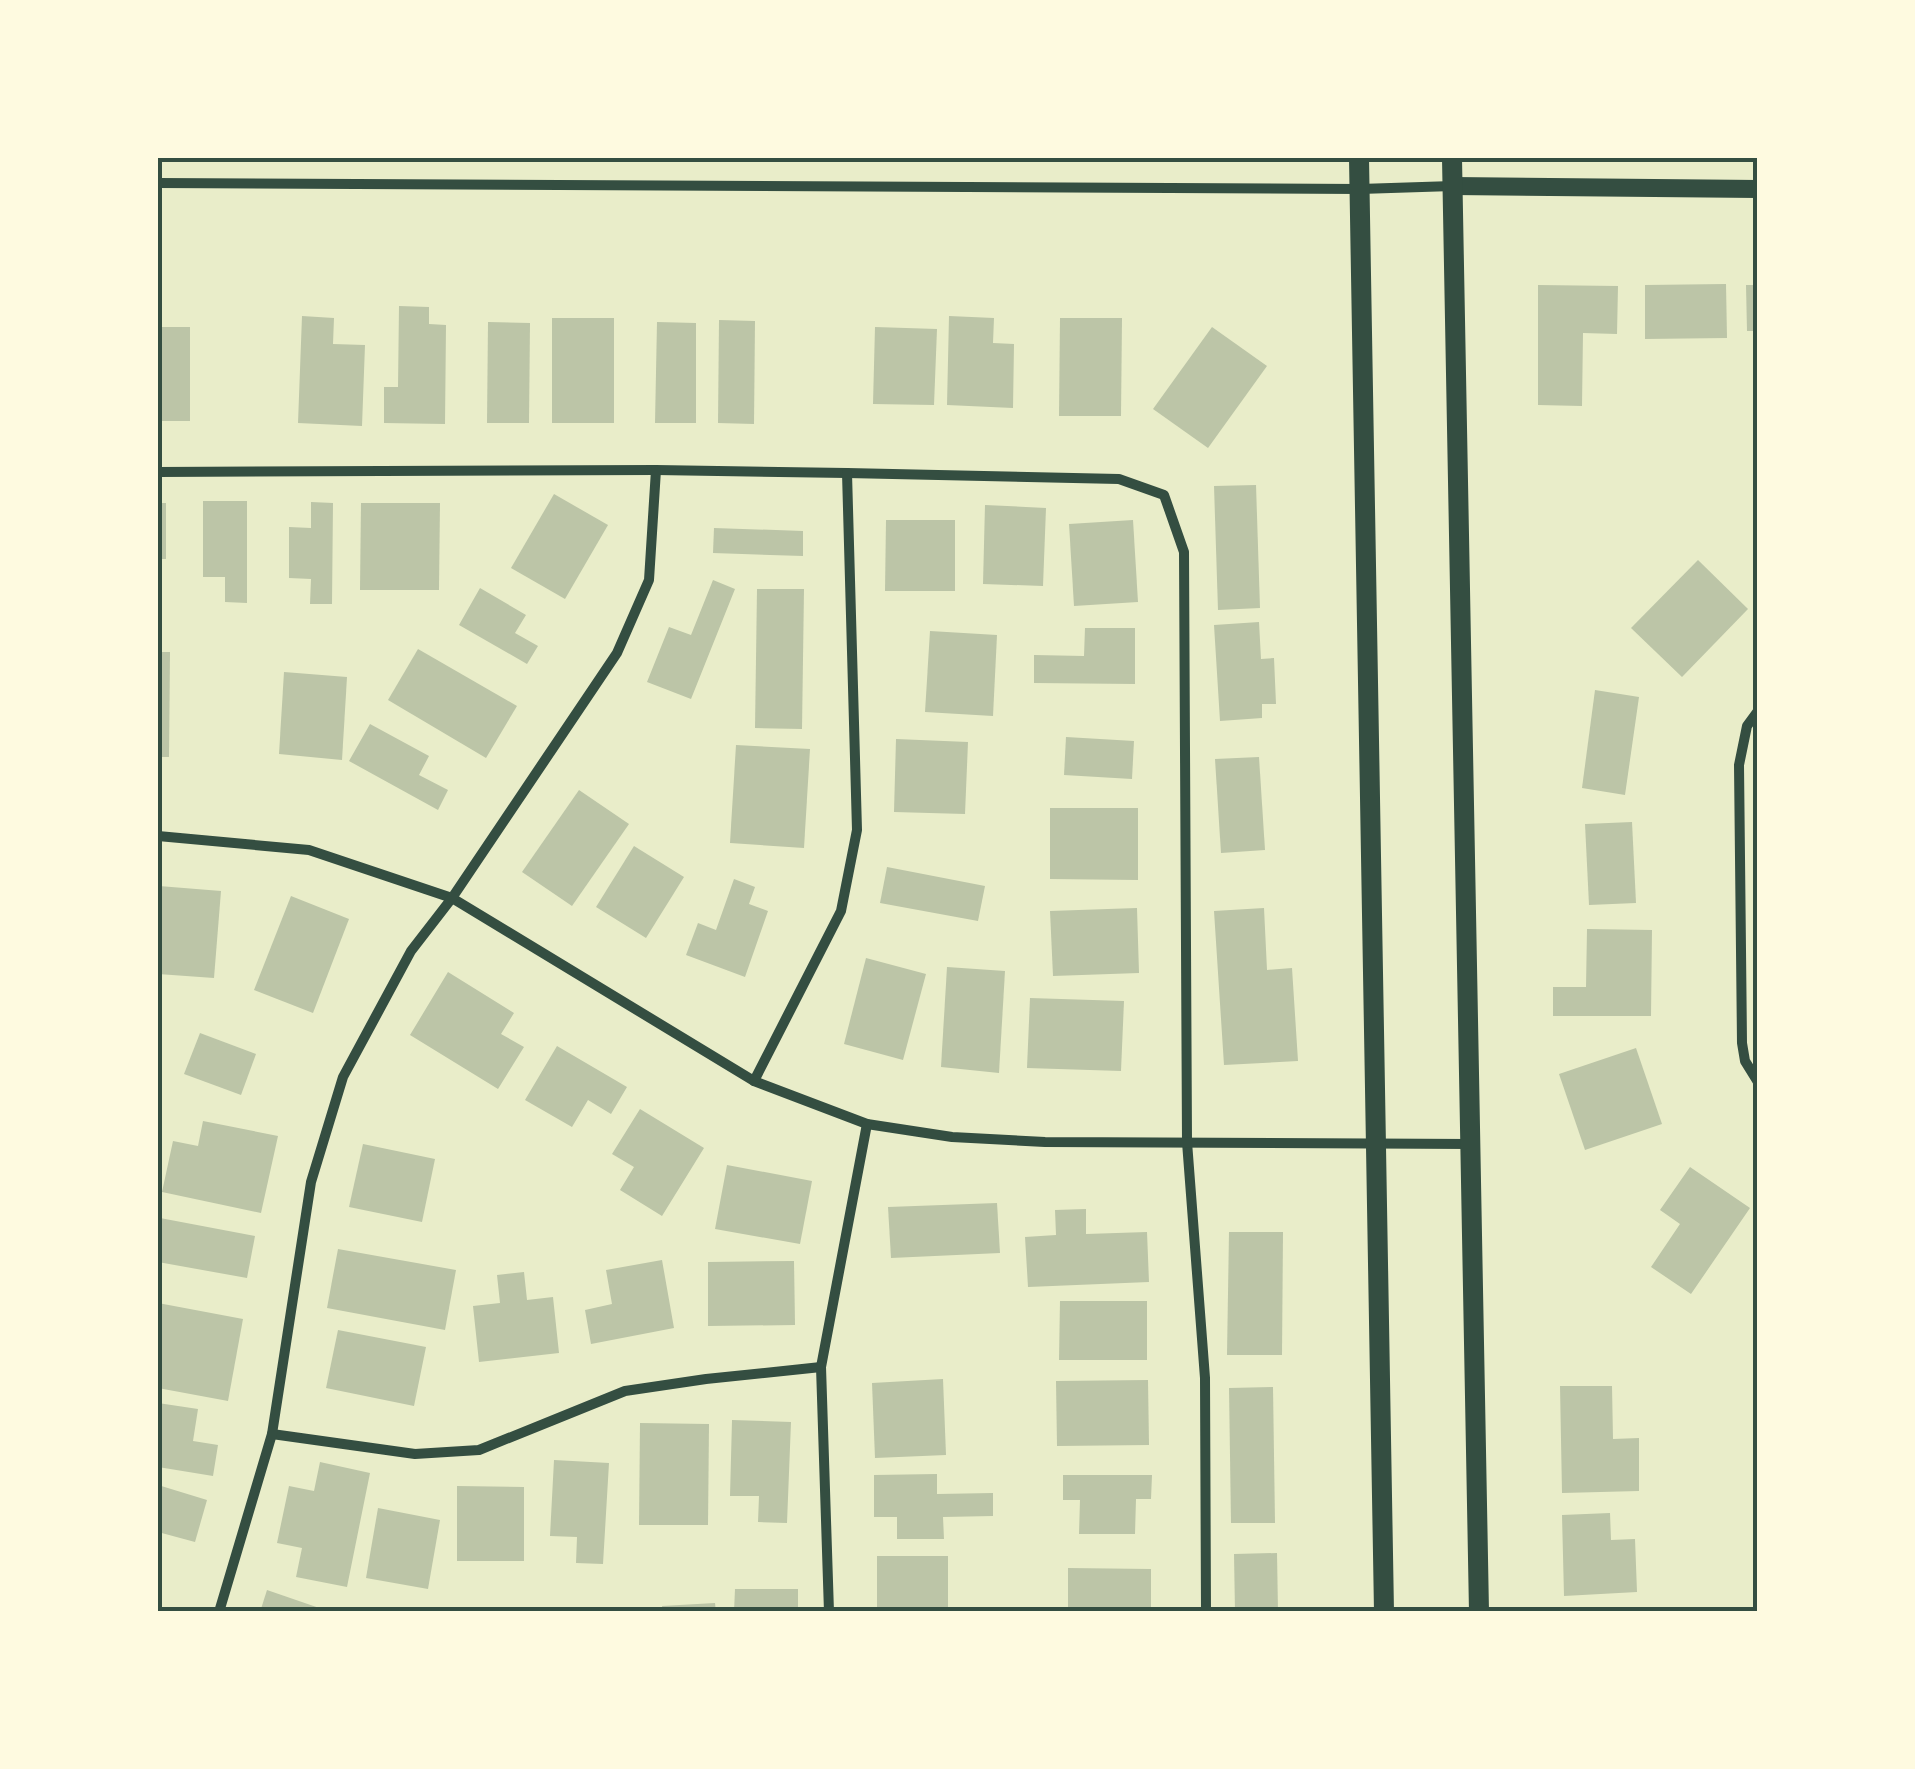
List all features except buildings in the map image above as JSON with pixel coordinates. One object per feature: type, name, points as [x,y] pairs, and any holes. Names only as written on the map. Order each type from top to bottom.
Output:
[{"type":"main road","points":[[1359,158],[1384,1612]]},
{"type":"main road","points":[[1452,158],[1479,1612]]},
{"type":"street","points":[[158,183],[1758,189]]},
{"type":"street","points":[[218,1612],[272,1434],[311,1182],[343,1077],[411,950],[452,898],[617,653],[649,580],[656,470]]},
{"type":"street","points":[[158,472],[847,473],[1119,480],[1164,495],[1184,552],[1187,1142],[1204,1378],[1206,1612]]},
{"type":"street","points":[[754,1081],[841,912],[857,830],[847,473]]},
{"type":"street","points":[[1758,710],[1748,726],[1739,765],[1742,1043],[1745,1060],[1758,1082]]},
{"type":"street","points":[[158,836],[309,850],[452,898],[754,1081],[866,1124],[992,1140],[1471,1144]]},
{"type":"street","points":[[830,1612],[821,1368],[866,1124]]},
{"type":"street","points":[[272,1434],[414,1454],[479,1450],[625,1392],[706,1379],[821,1368]]}]
